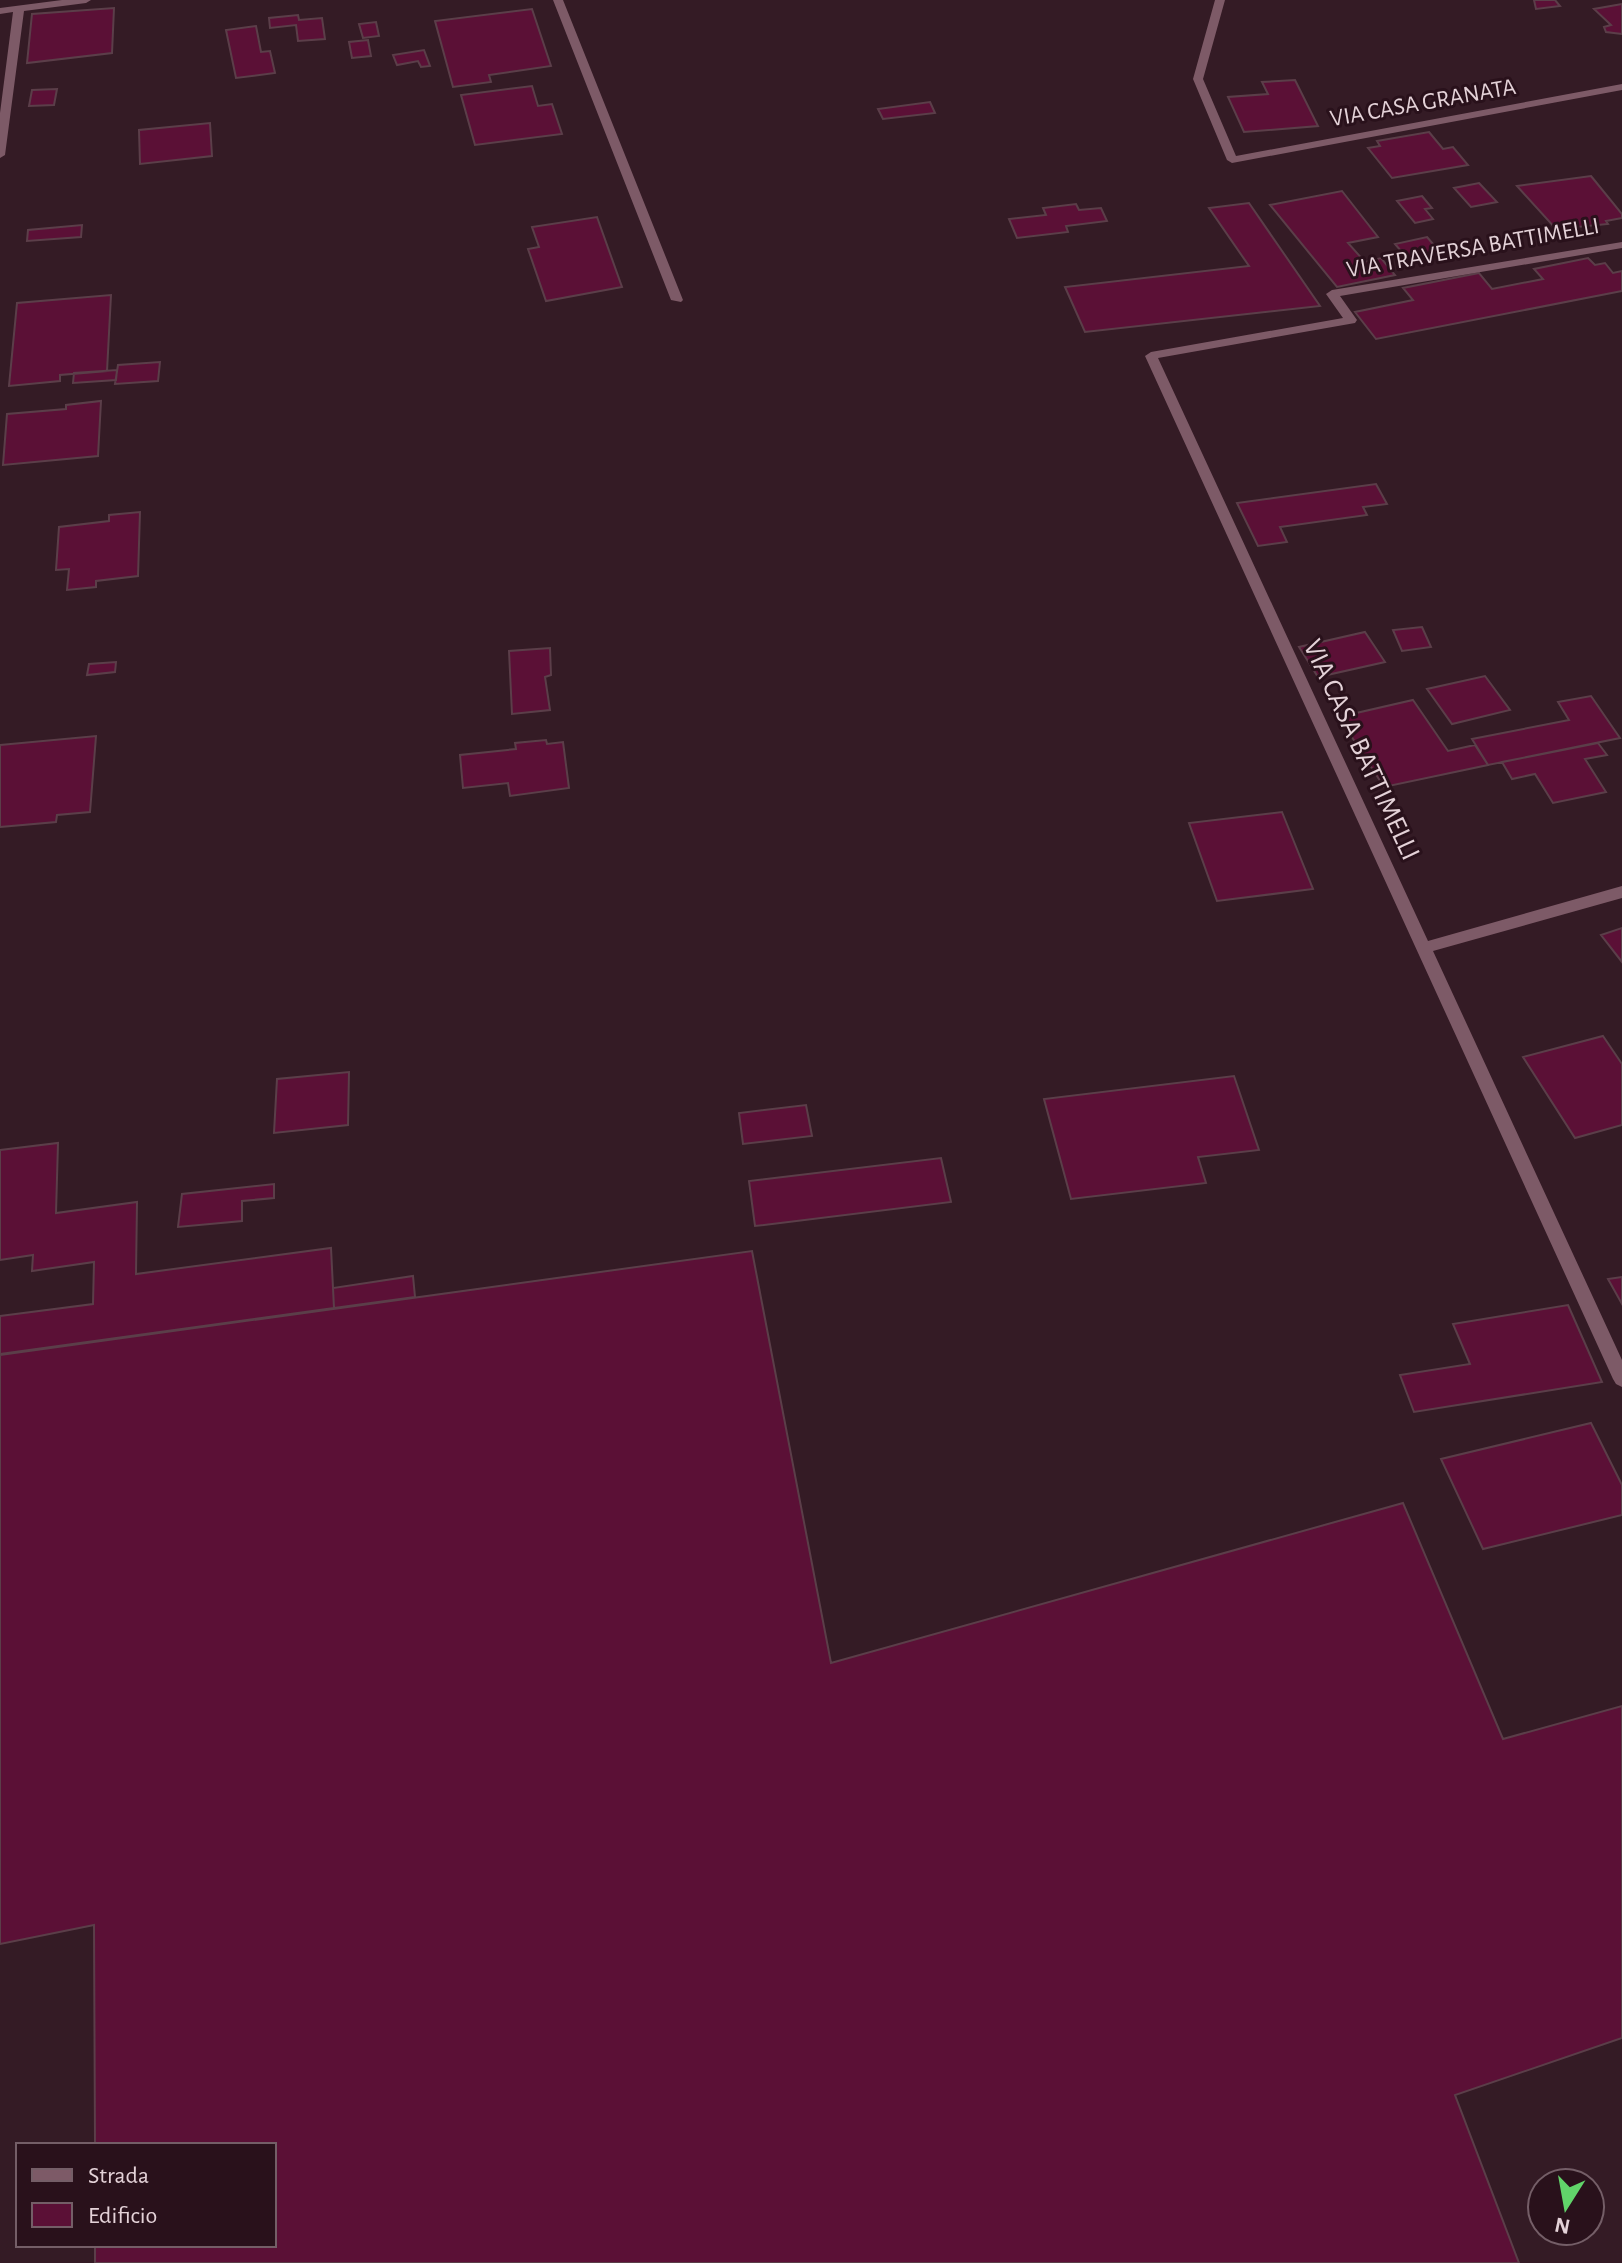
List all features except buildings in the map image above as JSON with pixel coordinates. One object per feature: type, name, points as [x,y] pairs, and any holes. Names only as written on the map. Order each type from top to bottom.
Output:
[{"type":"street","points":[[0,0],[0,11],[86,0]]},
{"type":"street","points":[[558,0],[677,300]]},
{"type":"street","name":"VIA CASA GRANATA","points":[[1220,0],[1198,79],[1232,160],[1622,87]]},
{"type":"street","points":[[0,155],[19,8]]},
{"type":"street","name":"VIA TRAVERSA BATTIMELLI","points":[[1332,294],[1622,245]]},
{"type":"street","name":"VIA CASA BATTIMELLI","points":[[1332,294],[1351,320],[1151,356],[1622,1379]]},
{"type":"street","points":[[1424,948],[1622,892]]}]
